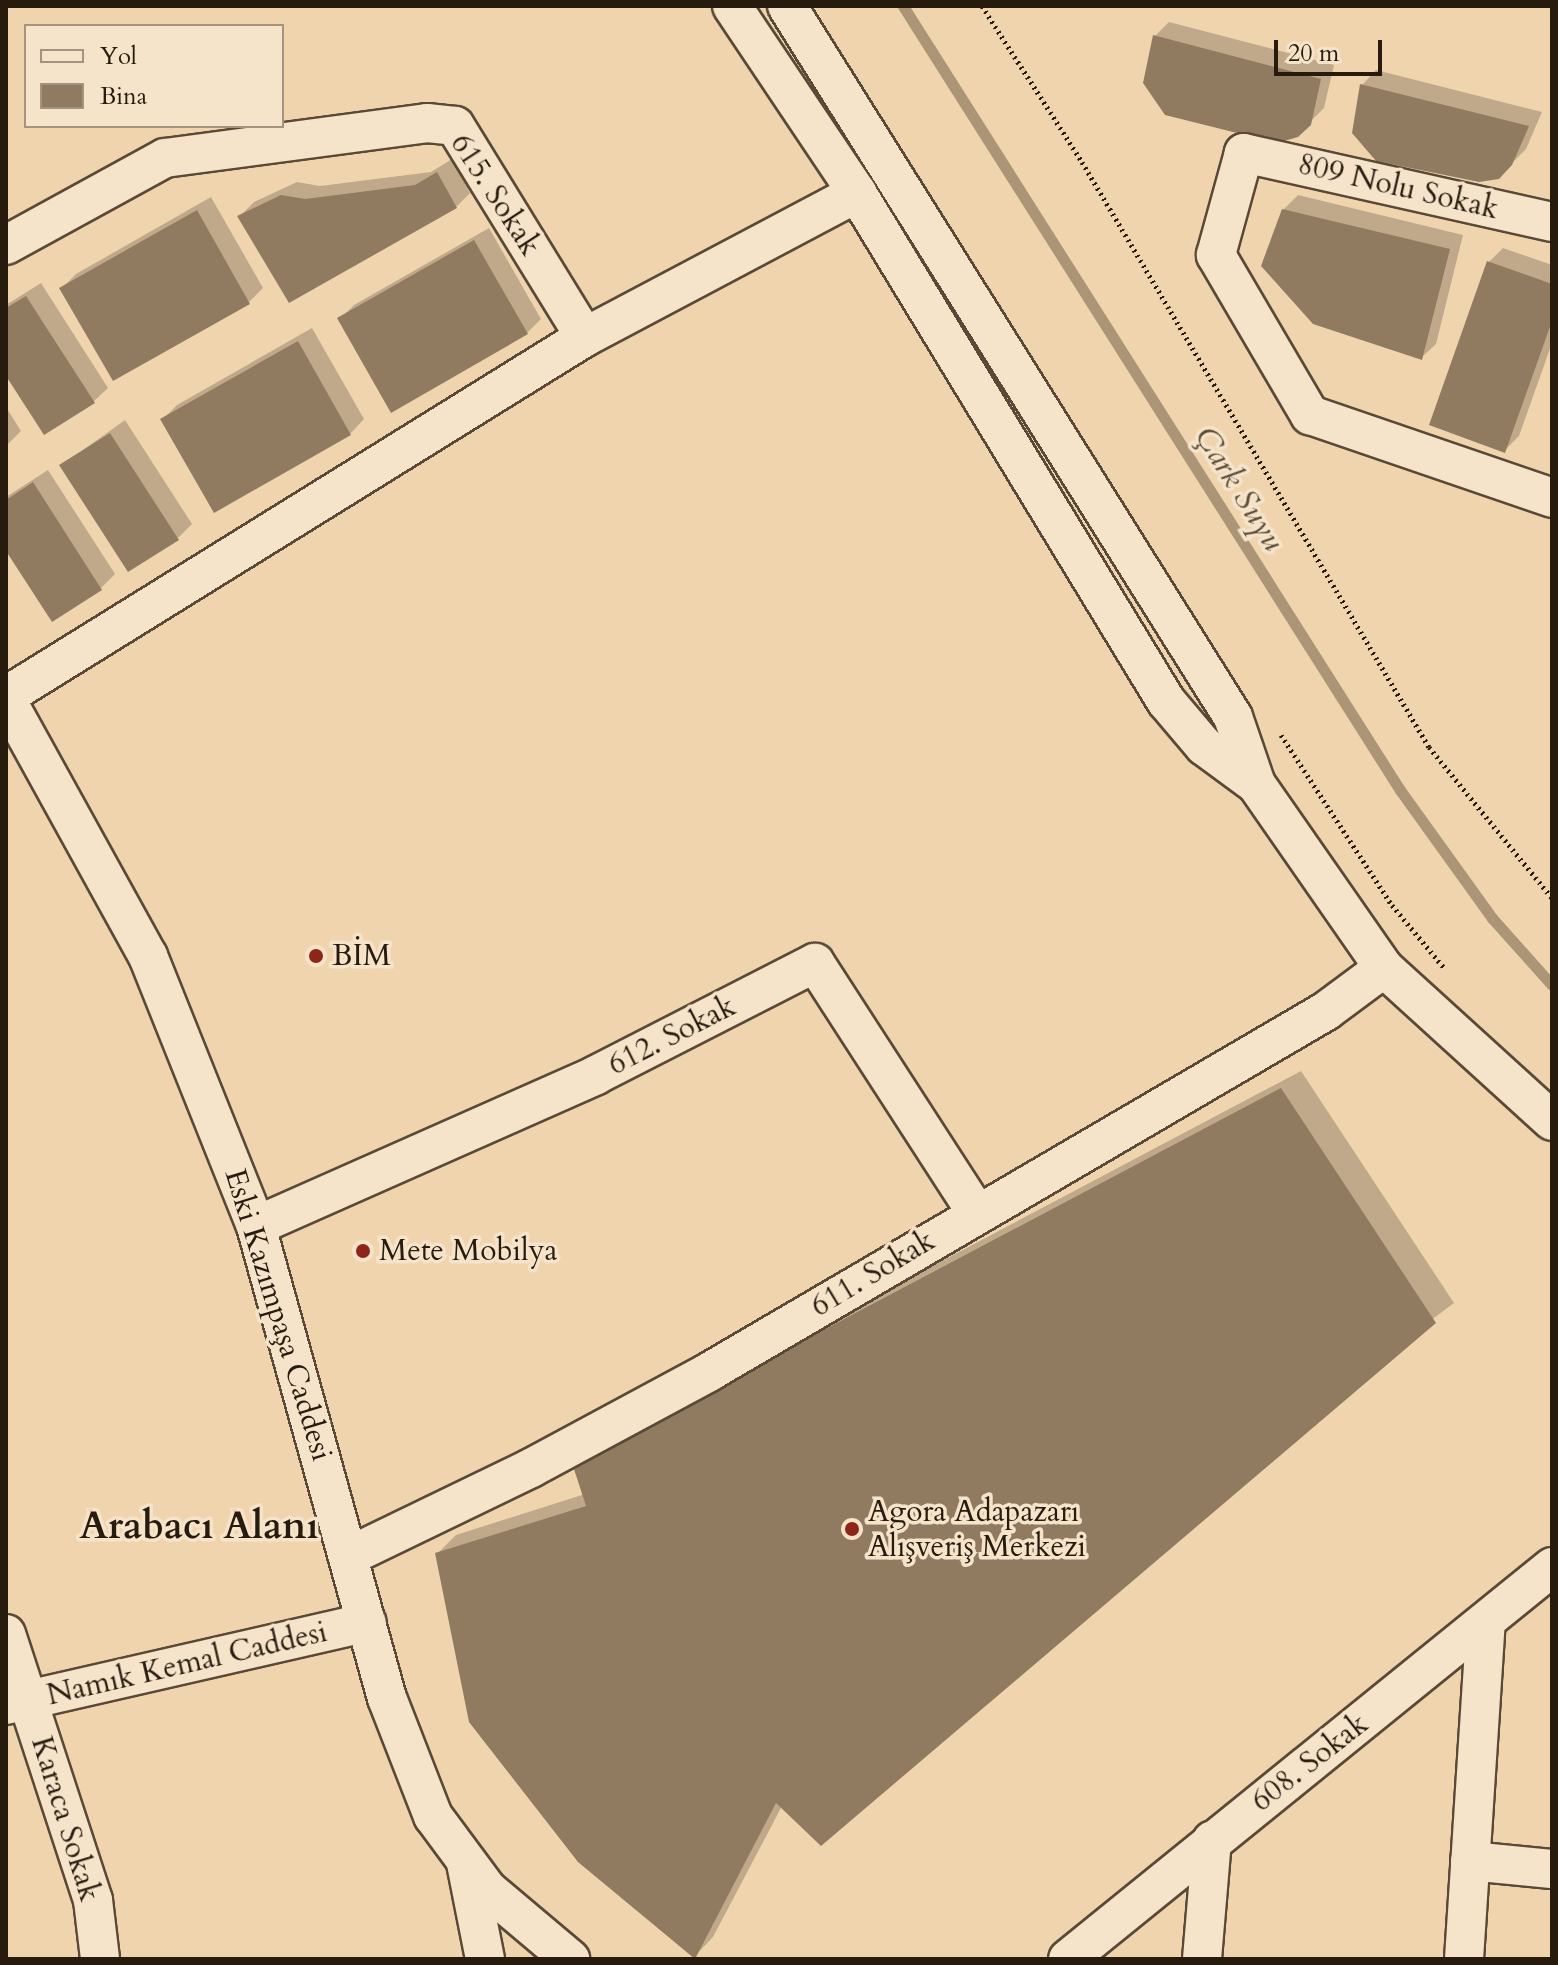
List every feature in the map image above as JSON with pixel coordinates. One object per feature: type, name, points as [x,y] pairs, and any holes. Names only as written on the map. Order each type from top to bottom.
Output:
[{"type":"street","points":[[732,6],[857,193],[1166,701],[1204,746],[1256,784]]},
{"type":"street","points":[[787,6],[1233,717],[1256,784],[1384,968],[1552,1121]]},
{"type":"street","name":"615. Sokak","points":[[6,245],[165,158],[427,123],[455,126],[585,337]]},
{"type":"street","name":"809 Nolu Sokak","points":[[1552,222],[1244,153],[1216,255],[1310,415],[1552,498]]},
{"type":"street","points":[[6,698],[585,337],[857,193]]},
{"type":"street","name":"Eski Kazımpaşa Caddesi","points":[[6,698],[148,956],[256,1226],[387,1698],[433,1816],[487,1889],[570,1959]]},
{"type":"street","name":"612. Sokak","points":[[256,1226],[596,1075],[815,963],[976,1212]]},
{"type":"street","name":"611. Sokak","points":[[349,1556],[531,1468],[709,1372],[976,1212],[1326,1011],[1384,968]]},
{"type":"street","name":"608. Sokak","points":[[1068,1959],[1552,1567]]},
{"type":"street","name":"Namık Kemal Caddesi","points":[[17,1703],[367,1622]]},
{"type":"street","points":[[1464,1959],[1486,1623]]},
{"type":"street","name":"Karaca Sokak","points":[[6,1634],[17,1703],[93,1900],[100,1959]]},
{"type":"street","points":[[1202,1959],[1212,1840]]},
{"type":"street","points":[[465,1861],[485,1959]]},
{"type":"street","points":[[1470,1861],[1552,1869]]},
{"type":"path","points":[[982,6],[1082,162],[1429,747],[1552,898]]},
{"type":"building","points":[[1153,35],[1321,79],[1311,125],[1298,137],[1277,143],[1165,115],[1143,83]]},
{"type":"building","points":[[1360,84],[1529,126],[1512,165],[1499,179],[1479,182],[1376,161],[1352,133]]},
{"type":"building","points":[[437,172],[457,208],[289,303],[237,216],[281,195],[305,199],[415,185]]},
{"type":"building","points":[[1282,209],[1450,249],[1422,360],[1313,324],[1261,266]]},
{"type":"building","points":[[197,210],[250,304],[113,381],[59,288]]},
{"type":"building","points":[[474,240],[528,334],[391,413],[337,318]]},
{"type":"building","points":[[1487,261],[1552,284],[1552,321],[1505,453],[1429,425]]},
{"type":"building","points":[[26,296],[95,403],[44,435],[6,376],[6,308]]},
{"type":"building","points":[[298,341],[351,435],[214,513],[160,419]]},
{"type":"building","points":[[110,433],[179,540],[128,572],[59,465]]},
{"type":"building","points":[[33,482],[102,590],[52,622],[6,551],[6,500]]},
{"type":"building","name":"Agora Adapazarı Alışveriş Merkezi","points":[[1281,1088],[1436,1323],[821,1846],[776,1803],[695,1959],[578,1862],[469,1722],[435,1553],[586,1506],[572,1463]]},
{"type":"waterway","name":"Çark Suyu","points":[[903,6],[1400,790],[1492,918],[1552,985]]},
{"type":"place","name":"BİM","points":[[316,956]]},
{"type":"place","name":"Mete Mobilya","points":[[363,1251]]},
{"type":"place","name":"Agora Adapazarı Alışveriş Merkezi","points":[[852,1529]]},
{"type":"district","name":"Arabacı Alanı","points":[[199,1527]]}]
